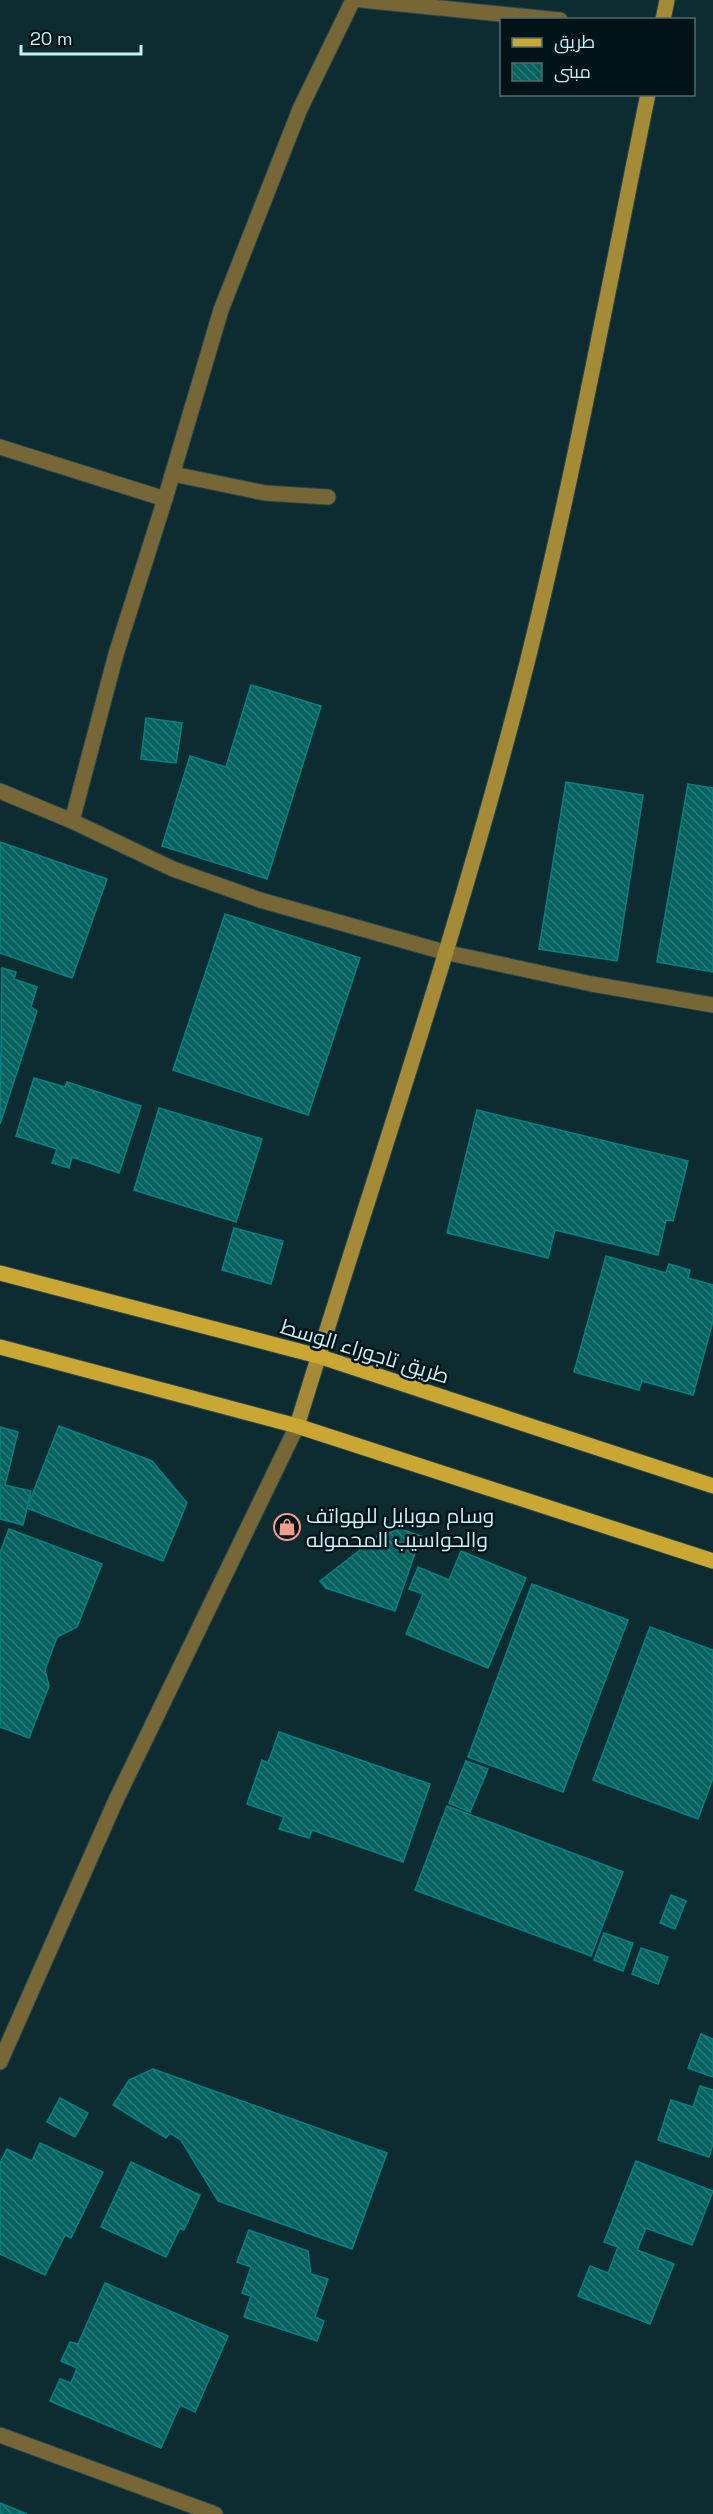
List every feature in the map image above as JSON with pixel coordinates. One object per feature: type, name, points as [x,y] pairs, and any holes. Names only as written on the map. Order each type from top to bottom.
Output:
[{"type":"main road","points":[[663,18],[667,0]]},
{"type":"main road","points":[[297,1426],[444,951],[527,664],[584,413],[648,96]]},
{"type":"main road","name":"طريق تاجوراء الوسط","points":[[0,1273],[318,1356],[713,1486]]},
{"type":"main road","points":[[0,1347],[297,1426],[713,1561]]},
{"type":"street","points":[[72,821],[116,654],[225,300],[300,109],[352,0]]},
{"type":"street","points":[[361,0],[540,18]]},
{"type":"street","points":[[0,447],[165,499]]},
{"type":"street","points":[[173,474],[265,493],[328,497]]},
{"type":"street","points":[[0,791],[72,821],[173,869],[249,896],[444,951],[592,984],[713,1005]]},
{"type":"street","points":[[0,2062],[116,1800],[297,1426]]},
{"type":"street","points":[[0,2435],[215,2514]]},
{"type":"building","points":[[251,685],[321,706],[267,879],[162,846],[190,756],[226,767]]},
{"type":"building","points":[[146,718],[182,723],[176,763],[141,759]]},
{"type":"building","points":[[566,782],[643,795],[617,961],[539,949]]},
{"type":"building","points":[[688,784],[713,788],[713,972],[657,962]]},
{"type":"building","points":[[0,842],[107,879],[72,978],[0,953]]},
{"type":"building","points":[[225,914],[360,958],[308,1115],[173,1070]]},
{"type":"building","points":[[2,968],[16,972],[14,979],[37,987],[31,1007],[37,1011],[0,1124]]},
{"type":"building","points":[[34,1078],[65,1087],[67,1082],[141,1106],[119,1173],[72,1157],[69,1168],[52,1163],[57,1149],[16,1136]]},
{"type":"building","points":[[159,1108],[262,1139],[236,1222],[134,1190]]},
{"type":"building","points":[[477,1110],[688,1161],[673,1221],[666,1220],[658,1255],[555,1230],[548,1258],[447,1233]]},
{"type":"building","points":[[234,1228],[283,1241],[271,1284],[222,1270]]},
{"type":"building","points":[[606,1256],[666,1273],[669,1264],[690,1270],[688,1278],[713,1285],[713,1321],[693,1395],[642,1381],[639,1390],[574,1372]]},
{"type":"building","points":[[59,1426],[152,1461],[187,1503],[163,1561],[27,1508]]},
{"type":"building","points":[[0,1427],[18,1432],[5,1485],[31,1491],[23,1525],[0,1519]]},
{"type":"building","points":[[9,1529],[102,1564],[77,1627],[57,1637],[45,1670],[49,1686],[29,1738],[0,1727],[0,1553]]},
{"type":"building","points":[[400,1529],[421,1536],[395,1611],[326,1588],[320,1581],[377,1537]]},
{"type":"building","points":[[461,1551],[526,1578],[488,1668],[406,1634],[423,1594],[409,1589],[418,1567],[449,1580]]},
{"type":"building","points":[[532,1584],[628,1620],[563,1792],[468,1757]]},
{"type":"building","points":[[650,1627],[713,1650],[713,1778],[698,1819],[593,1780]]},
{"type":"building","points":[[279,1732],[430,1784],[403,1862],[312,1830],[309,1838],[279,1829],[284,1817],[247,1804],[262,1760],[268,1763]]},
{"type":"building","points":[[466,1761],[488,1769],[470,1812],[449,1803]]},
{"type":"building","points":[[447,1806],[623,1872],[591,1956],[415,1890]]},
{"type":"building","points":[[671,1895],[686,1901],[675,1929],[660,1923]]},
{"type":"building","points":[[604,1933],[633,1943],[623,1971],[594,1960]]},
{"type":"building","points":[[641,1948],[668,1957],[658,1984],[632,1974]]},
{"type":"building","points":[[701,2034],[713,2039],[713,2077],[688,2068]]},
{"type":"building","points":[[153,2069],[387,2153],[352,2249],[218,2201],[181,2140],[170,2133],[166,2138],[113,2105],[129,2080]]},
{"type":"building","points":[[700,2086],[713,2090],[713,2144],[709,2157],[658,2140],[671,2100],[693,2107]]},
{"type":"building","points":[[60,2098],[88,2113],[75,2137],[47,2122]]},
{"type":"building","points":[[40,2143],[103,2172],[71,2238],[65,2235],[45,2275],[0,2254],[0,2163],[7,2149],[32,2161]]},
{"type":"building","points":[[636,2161],[713,2191],[692,2245],[646,2228],[637,2250],[674,2264],[650,2324],[578,2296],[590,2266],[608,2273],[618,2247],[604,2242]]},
{"type":"building","points":[[131,2162],[200,2195],[184,2230],[180,2228],[166,2257],[101,2227]]},
{"type":"building","points":[[249,2230],[308,2251],[311,2274],[328,2279],[315,2317],[324,2321],[317,2341],[244,2317],[251,2296],[242,2293],[251,2267],[237,2262]]},
{"type":"building","points":[[105,2283],[228,2336],[195,2412],[180,2405],[161,2448],[50,2401],[60,2379],[71,2383],[77,2368],[61,2361],[70,2342],[78,2344]]},
{"type":"building","points":[[0,2503],[27,2514],[0,2514]]},
{"type":"place","name":"وسام موبايل للهواتف والحواسيب المحموله","points":[[287,1527]]}]
